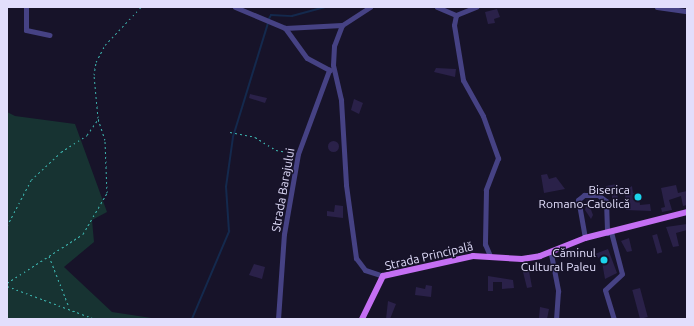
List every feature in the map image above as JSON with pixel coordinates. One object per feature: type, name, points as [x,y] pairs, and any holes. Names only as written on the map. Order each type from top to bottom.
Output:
[{"type":"main road","name":"Strada Principală","points":[[362,319],[383,276],[473,256],[522,259],[551,254],[585,238],[687,212]]},
{"type":"street","points":[[26,7],[26,30],[49,35]]},
{"type":"street","points":[[235,7],[284,28],[342,25],[370,7]]},
{"type":"street","points":[[437,7],[456,15],[476,7]]},
{"type":"street","points":[[656,7],[687,11]]},
{"type":"street","points":[[456,15],[454,24],[463,80],[483,116],[498,158],[486,190],[485,244],[490,256]]},
{"type":"street","points":[[342,25],[334,46],[331,70],[343,115],[346,185],[356,258],[365,270],[383,276]]},
{"type":"street","points":[[284,28],[307,58],[331,70]]},
{"type":"street","name":"Strada Barajului","points":[[278,319],[284,234],[298,154],[331,70]]},
{"type":"street","points":[[585,238],[578,200],[584,195],[598,195],[606,201],[609,233],[622,274],[605,290],[614,319]]},
{"type":"street","points":[[551,254],[558,291],[556,319]]},
{"type":"path","points":[[7,283],[83,234],[107,193],[105,140],[98,118],[96,62],[105,45],[141,7]]},
{"type":"path","points":[[7,226],[31,180],[61,152],[87,135],[98,118]]},
{"type":"path","points":[[230,132],[245,134],[276,150],[298,154]]},
{"type":"path","points":[[49,256],[70,308]]},
{"type":"path","points":[[7,286],[27,296],[70,308],[96,319]]},
{"type":"green space","points":[[7,112],[15,116],[75,124],[107,212],[92,220],[94,242],[64,267],[112,312],[158,319],[7,319]]},
{"type":"building","points":[[497,9],[500,17],[494,19],[495,23],[488,24],[485,12]]},
{"type":"building","points":[[436,68],[456,69],[455,77],[434,72]]},
{"type":"building","points":[[250,94],[267,98],[265,103],[249,98]]},
{"type":"building","points":[[354,99],[363,103],[359,114],[351,110]]},
{"type":"building","points":[[333,140],[337,142],[339,146],[337,150],[333,152],[329,150],[327,146],[329,142]]},
{"type":"building","points":[[547,174],[549,179],[556,177],[565,189],[544,193],[541,175]]},
{"type":"building","points":[[617,184],[618,205],[612,205],[612,192],[606,192],[606,186]]},
{"type":"building","points":[[676,185],[678,193],[687,191],[687,205],[683,206],[681,196],[669,200],[672,210],[662,212],[661,208],[665,207],[661,188]]},
{"type":"building","points":[[632,186],[633,193],[639,192],[640,205],[650,204],[651,211],[626,210],[625,191]]},
{"type":"building","points":[[587,199],[593,215],[591,219],[585,210]]},
{"type":"building","points":[[335,205],[343,206],[343,218],[327,216],[327,211],[334,212]]},
{"type":"building","points":[[687,224],[687,230],[676,233],[679,246],[673,247],[666,227]]},
{"type":"building","points":[[657,234],[662,252],[657,254],[652,235]]},
{"type":"building","points":[[629,238],[632,251],[627,252],[621,241]]},
{"type":"building","points":[[608,249],[617,273],[605,279],[602,262],[595,254]]},
{"type":"building","points":[[254,264],[265,267],[262,279],[249,275]]},
{"type":"building","points":[[529,271],[532,287],[527,288],[523,272]]},
{"type":"building","points":[[488,276],[513,280],[514,288],[502,289],[502,282],[493,282],[493,291],[488,291]]},
{"type":"building","points":[[426,285],[432,286],[431,297],[415,295],[416,287],[425,289]]},
{"type":"building","points":[[640,288],[648,317],[640,319],[632,290]]},
{"type":"building","points":[[388,301],[396,304],[390,319],[386,319]]},
{"type":"building","points":[[540,307],[549,309],[547,319],[539,318]]},
{"type":"waterway","points":[[269,19],[271,15],[292,16],[325,7]]},
{"type":"waterway","points":[[192,319],[229,232],[226,187],[233,137],[268,23]]},
{"type":"place","name":"Biserica Romano-Catolică","points":[[638,197]]},
{"type":"place","name":"Căminul Cultural Paleu","points":[[604,260]]}]
